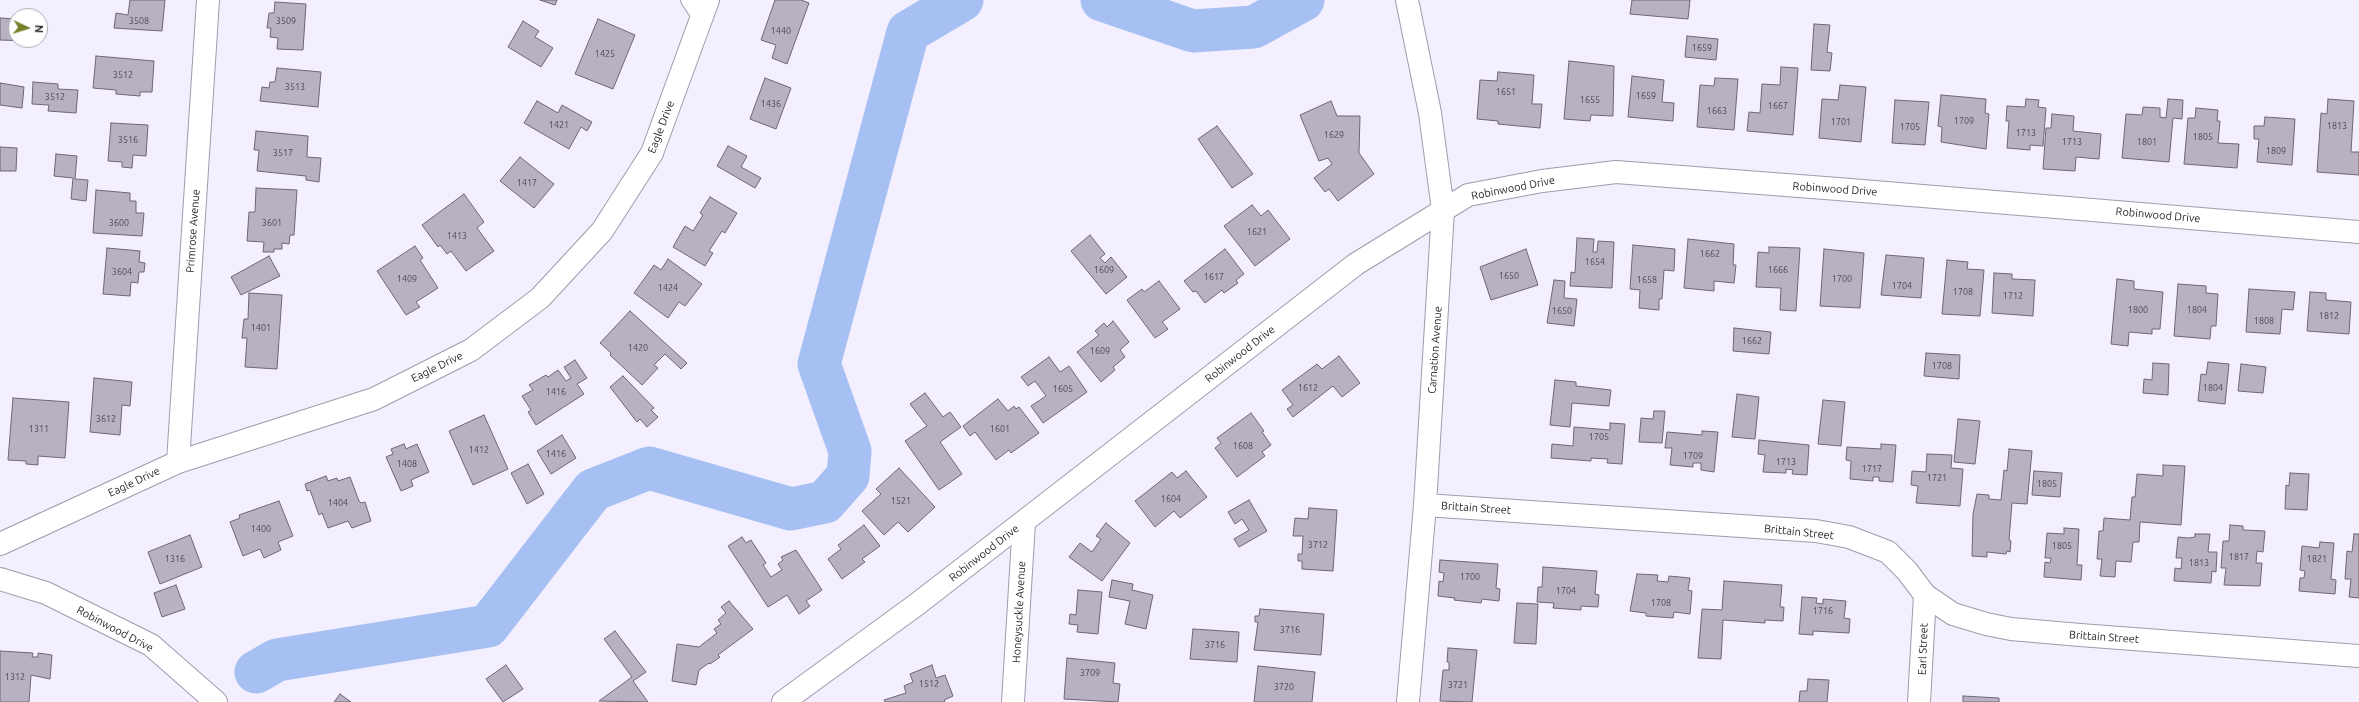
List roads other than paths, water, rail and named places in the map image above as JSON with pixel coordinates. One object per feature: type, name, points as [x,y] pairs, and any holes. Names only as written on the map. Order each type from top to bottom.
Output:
[{"type":"street","name":"Primrose Avenue","points":[[178,462],[208,0]]},
{"type":"street","name":"Eagle Drive","points":[[0,544],[178,462],[374,398],[471,350],[540,298],[602,231],[652,153],[708,0]]},
{"type":"street","name":"Carnation Avenue","points":[[1407,0],[1430,113],[1444,210],[1425,505],[1408,702]]},
{"type":"street","name":"Robinwood Drive","points":[[783,702],[916,605],[1356,264],[1468,195],[1542,181],[1616,172],[1846,189],[2359,232]]},
{"type":"street","name":"Brittain Street","points":[[1425,505],[1816,531],[1849,537],[1888,552],[1907,571],[1925,595],[1952,614],[2011,629],[2359,656]]},
{"type":"street","name":"Honeysuckle Avenue","points":[[1013,702],[1024,522]]},
{"type":"street","name":"Robinwood Drive","points":[[0,579],[46,593],[151,646],[216,702]]},
{"type":"street","name":"Earl Street","points":[[1919,702],[1925,595]]},
{"type":"lane","points":[[688,0],[701,20]]},
{"type":"waterway","points":[[256,672],[277,660],[488,626],[593,490],[649,468],[791,509],[825,502],[848,476],[850,451],[819,364],[908,32],[962,0]]},
{"type":"waterway","points":[[1102,0],[1193,31],[1254,27],[1303,0]]}]
